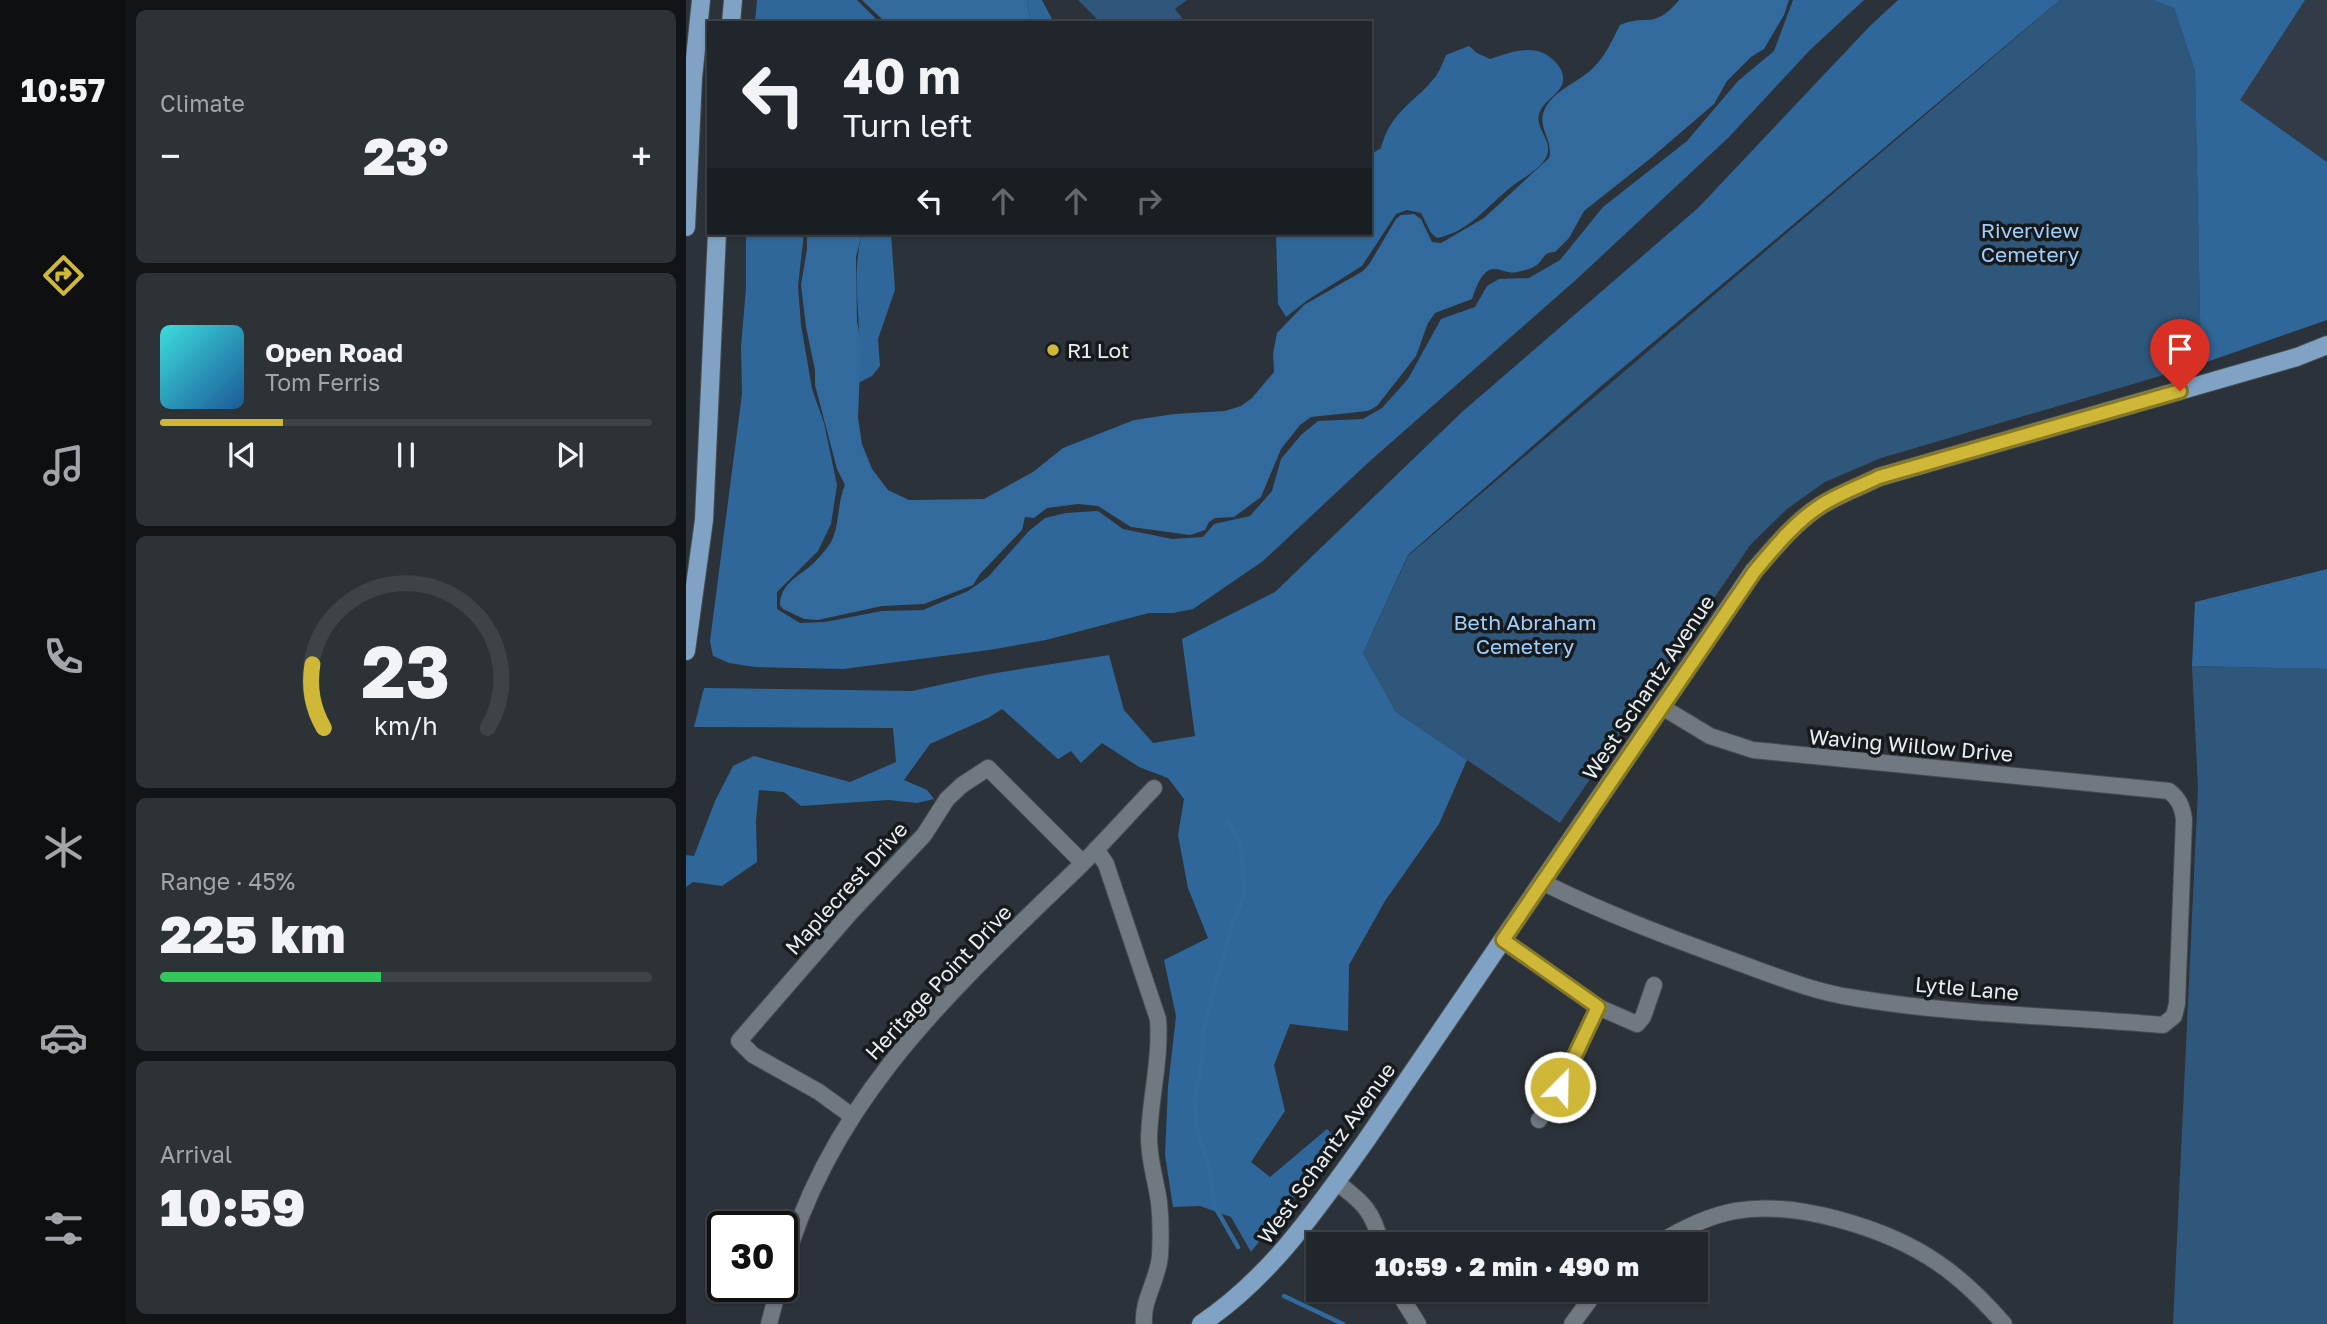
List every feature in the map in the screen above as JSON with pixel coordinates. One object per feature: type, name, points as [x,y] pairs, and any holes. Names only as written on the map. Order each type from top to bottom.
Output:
[{"type":"main road","points":[[686,227],[701,0]]},
{"type":"main road","points":[[731,21],[733,0]]},
{"type":"main road","points":[[686,650],[704,520],[717,235]]},
{"type":"main road","name":"West Schantz Avenue","points":[[1201,1324],[1251,1285],[1275,1261],[1336,1182],[1754,572],[1778,542],[1819,506],[1847,490],[1879,477],[2297,357],[2327,345]]},
{"type":"street","name":"Waving Willow Drive","points":[[1662,707],[1710,736],[1753,750],[2166,790]]},
{"type":"street","name":"Maplecrest Drive","points":[[852,1116],[819,1092],[753,1055],[739,1041],[851,912],[924,835],[947,799],[962,785],[988,768],[1083,863]]},
{"type":"street","name":"Heritage Point Drive","points":[[798,1224],[820,1170],[852,1116],[912,1035],[1154,788]]},
{"type":"street","name":"Lytle Lane","points":[[1542,882],[1613,915],[1691,946],[1816,990],[1855,998],[1944,1009],[2162,1025],[2174,1016],[2177,1004],[2184,819],[2178,799],[2166,790]]},
{"type":"street","points":[[1096,849],[1106,864],[1137,952],[1154,1002],[1158,1028],[1157,1070],[1149,1136],[1160,1211],[1160,1259],[1144,1307],[1144,1324]]},
{"type":"street","points":[[1503,940],[1598,1007],[1637,1024],[1643,1017],[1654,985]]},
{"type":"street","points":[[1539,1120],[1560,1087],[1598,1007]]},
{"type":"street","points":[[1336,1182],[1361,1200],[1371,1214],[1377,1232]]},
{"type":"street","points":[[1681,1232],[1705,1220],[1734,1211],[1777,1209],[1820,1215],[1907,1245],[1936,1262],[1986,1303],[2004,1324]]},
{"type":"street","points":[[768,1324],[774,1302]]},
{"type":"street","points":[[1404,1302],[1418,1324]]},
{"type":"street","points":[[1572,1324],[1588,1302]]},
{"type":"shaded area","points":[[757,0],[857,0],[878,21],[755,21]]},
{"type":"shaded area","points":[[862,0],[1027,0],[1031,21],[884,21]]},
{"type":"shaded area","points":[[1027,0],[1042,0],[1053,21],[1031,21]]},
{"type":"shaded area","points":[[1679,0],[1789,0],[1784,15],[1764,49],[1751,57],[1727,81],[1714,104],[1584,211],[1569,238],[1555,252],[1546,254],[1536,265],[1525,270],[1513,273],[1489,270],[1480,279],[1472,299],[1435,313],[1428,323],[1416,356],[1377,406],[1368,411],[1311,417],[1300,425],[1281,449],[1261,497],[1234,517],[1215,518],[1205,530],[1190,535],[1131,527],[1098,506],[1078,504],[1047,508],[1034,518],[1025,517],[1022,530],[973,585],[924,604],[882,606],[818,620],[804,619],[780,605],[785,588],[816,561],[831,541],[845,485],[837,469],[815,385],[815,370],[806,327],[801,285],[807,235],[862,235],[856,257],[857,321],[861,342],[858,418],[862,444],[872,469],[888,490],[909,500],[984,499],[1033,472],[1063,448],[1134,420],[1225,411],[1241,406],[1252,398],[1274,372],[1273,354],[1277,333],[1304,305],[1363,271],[1396,219],[1401,215],[1414,214],[1421,219],[1432,242],[1441,243],[1484,218],[1549,158],[1542,117],[1548,103],[1594,67],[1620,25],[1656,18]]},
{"type":"shaded area","points":[[1793,0],[1864,0],[1810,50],[1728,138],[1578,278],[1370,461],[1263,561],[1193,609],[1173,613],[1149,613],[1046,640],[989,650],[843,669],[755,667],[729,663],[713,656],[710,641],[742,394],[741,347],[746,288],[746,235],[804,235],[798,286],[801,325],[812,389],[824,423],[837,485],[831,524],[818,551],[777,592],[777,609],[800,623],[825,622],[882,611],[923,610],[968,591],[988,577],[1029,531],[1045,518],[1066,513],[1098,511],[1123,529],[1172,539],[1203,537],[1214,524],[1250,516],[1272,491],[1281,459],[1301,435],[1318,421],[1363,419],[1382,408],[1408,379],[1441,319],[1475,307],[1487,286],[1499,279],[1529,278],[1560,260],[1603,207],[1687,141],[1738,81],[1774,51]]},
{"type":"shaded area","points":[[1898,0],[2060,0],[1600,387],[1408,555],[1363,653],[1396,712],[1467,760],[1439,824],[1385,901],[1349,965],[1348,1031],[1290,1024],[1274,1065],[1285,1111],[1251,1162],[1270,1177],[1327,1129],[1338,1140],[1251,1252],[1231,1217],[1200,1206],[1173,1207],[1165,1155],[1168,1087],[1176,1016],[1164,960],[1208,938],[1188,888],[1178,835],[1184,799],[1168,778],[1139,767],[1102,743],[1081,763],[1071,751],[1058,759],[1002,709],[930,744],[904,780],[927,790],[934,799],[917,803],[888,800],[801,806],[784,792],[759,790],[756,820],[757,862],[722,886],[693,882],[686,887],[686,855],[694,856],[715,801],[733,766],[754,756],[850,782],[896,762],[893,728],[694,727],[704,688],[912,691],[990,674],[1109,655],[1124,710],[1153,743],[1195,736],[1182,639],[1275,592],[1462,412],[1698,208],[1869,27]]},
{"type":"shaded area","points":[[2153,0],[2305,0],[2240,100],[2327,162],[2327,320],[2201,364],[2195,71],[2174,8]]},
{"type":"shaded area","points":[[2305,0],[2327,0],[2327,162],[2239,100]]},
{"type":"shaded area","points":[[1469,46],[1490,59],[1526,50],[1535,50],[1551,58],[1563,77],[1562,85],[1539,114],[1539,125],[1548,145],[1544,160],[1477,217],[1448,235],[1437,238],[1431,233],[1421,213],[1407,210],[1396,214],[1362,266],[1309,299],[1286,317],[1278,304],[1276,235],[1372,235],[1372,154],[1381,148],[1385,135],[1397,116],[1436,76],[1446,55]]},
{"type":"shaded area","points":[[862,235],[891,235],[895,290],[878,339],[880,366],[872,376],[858,383],[860,345],[858,252]]},
{"type":"shaded area","points":[[2327,569],[2327,669],[2192,666],[2195,602]]},
{"type":"green space","points":[[1078,0],[1187,0],[1175,9],[1184,21],[1099,21]]},
{"type":"green space","points":[[2060,0],[2153,0],[2174,8],[2195,71],[2201,364],[1881,458],[1825,482],[1787,509],[1751,544],[1560,823],[1396,712],[1363,653],[1408,556]]},
{"type":"green space","points":[[2192,666],[2327,669],[2327,1324],[2173,1324],[2198,788]]},
{"type":"waterway","points":[[1228,820],[1241,845],[1244,895],[1231,928],[1203,1031],[1202,1062],[1195,1096],[1196,1124],[1209,1169],[1215,1207],[1238,1247]]},
{"type":"waterway","points":[[1284,1296],[1343,1324]]},
{"type":"place","name":"R1 Lot","points":[[1053,350]]},
{"type":"route","points":[[1560,1087],[1598,1007],[1503,940],[1754,572],[1778,542],[1819,506],[1847,490],[1879,477],[2180,391]]},
{"type":"park label","name":"Riverview Cemetery","points":[[2030,242]]},
{"type":"park label","name":"Beth Abraham Cemetery","points":[[1525,634]]}]
